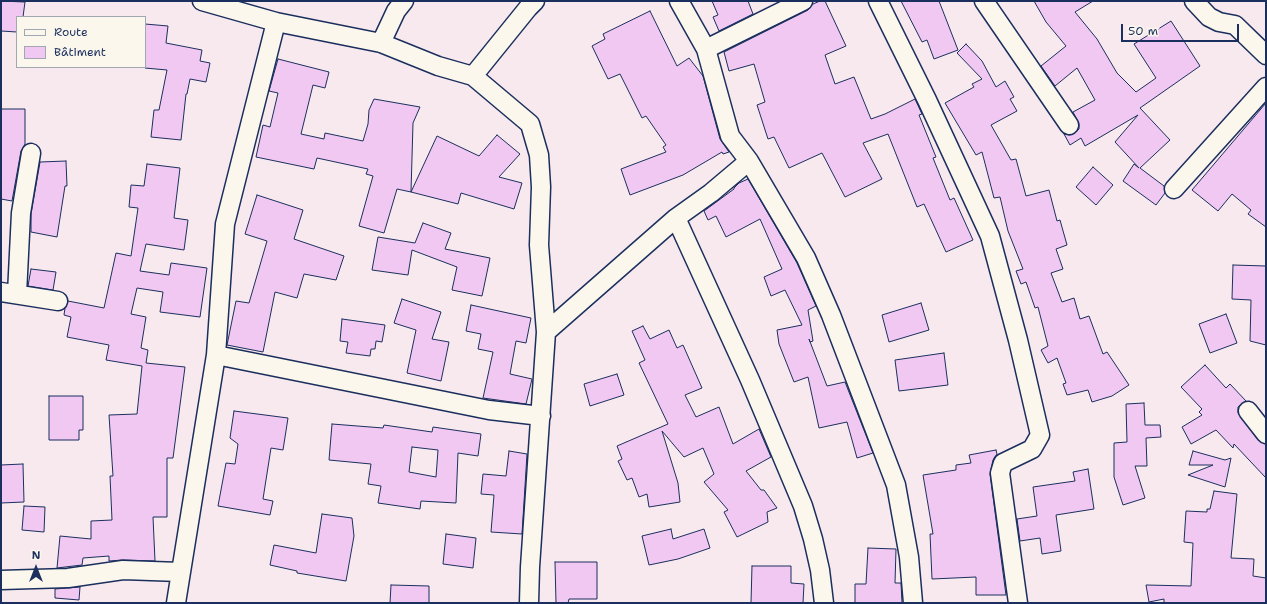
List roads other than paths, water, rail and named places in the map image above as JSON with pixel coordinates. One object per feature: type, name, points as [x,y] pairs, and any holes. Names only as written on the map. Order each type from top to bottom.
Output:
[{"type":"street","points":[[202,1],[276,22],[381,43],[438,66],[473,76],[530,124],[539,155],[541,187],[539,245],[546,332],[530,567],[529,603]]},
{"type":"street","points":[[381,43],[396,11],[404,1]]},
{"type":"street","points":[[473,76],[535,1]]},
{"type":"street","points":[[679,1],[706,49],[730,136],[749,161],[806,258],[831,315],[896,485],[909,556],[913,603]]},
{"type":"street","points":[[706,49],[803,1]]},
{"type":"street","points":[[878,1],[927,100],[987,230],[1022,355],[1040,435],[1032,449],[1003,463],[1000,473],[1018,603]]},
{"type":"street","points":[[984,1],[1069,125]]},
{"type":"street","points":[[1194,1],[1209,17],[1219,22],[1235,25],[1266,55]]},
{"type":"street","points":[[176,603],[216,355],[225,224],[276,22]]},
{"type":"street","points":[[1174,189],[1266,87]]},
{"type":"street","points":[[31,153],[9,293],[58,301]]},
{"type":"street","points":[[546,332],[676,218],[711,193],[749,161]]},
{"type":"street","points":[[676,218],[750,380],[803,506],[820,570],[824,603]]},
{"type":"street","points":[[216,355],[489,410],[541,416]]},
{"type":"street","points":[[1248,411],[1266,434]]},
{"type":"street","points":[[1,580],[68,578],[123,570],[180,572]]}]
